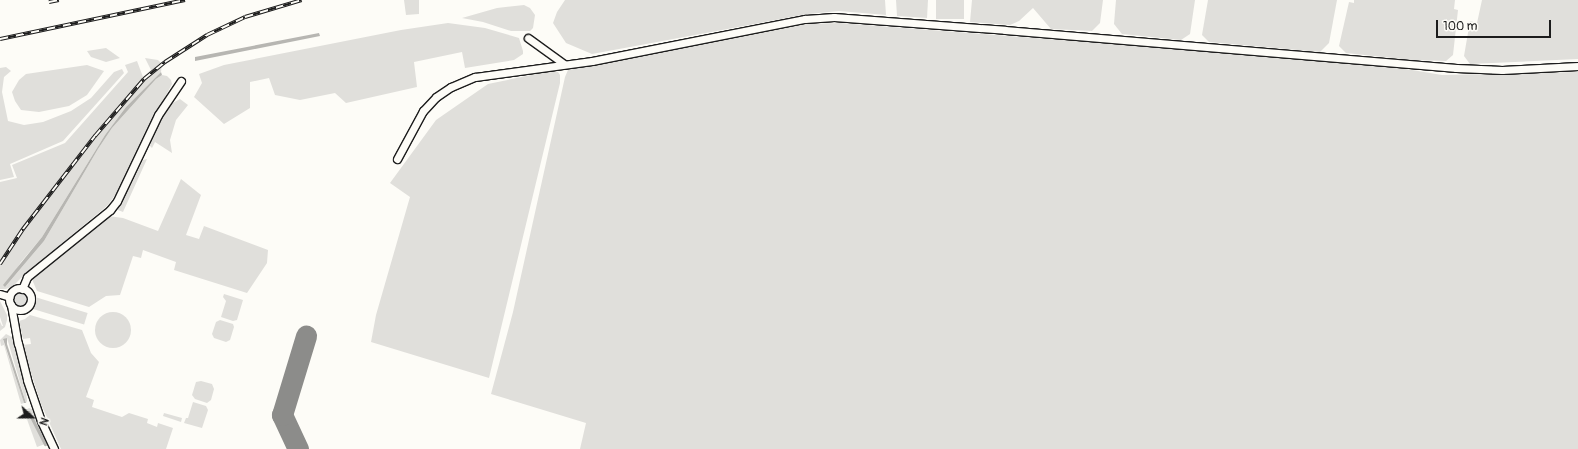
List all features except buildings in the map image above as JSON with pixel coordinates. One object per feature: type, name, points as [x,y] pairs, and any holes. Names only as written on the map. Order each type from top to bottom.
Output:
[{"type":"street","points":[[397,160],[423,111],[436,97],[450,87],[475,77],[592,61],[805,19],[834,17],[1456,68],[1502,70],[1578,66]]},
{"type":"street","points":[[528,38],[564,64]]},
{"type":"street","points":[[22,289],[27,276],[110,210],[117,201],[158,115],[181,81]]},
{"type":"street","points":[[22,289],[14,291],[10,297],[18,343],[27,380],[41,421],[54,449]]},
{"type":"street","points":[[11,305],[20,310],[30,305],[30,295],[22,289]]},
{"type":"street","points":[[0,294],[10,297]]},
{"type":"shaded area","points":[[404,0],[419,0],[419,14],[406,15]]},
{"type":"shaded area","points":[[565,0],[885,0],[886,15],[839,11],[808,14],[592,54],[566,43],[553,23],[557,12]]},
{"type":"shaded area","points":[[896,0],[928,0],[927,18],[897,16]]},
{"type":"shaded area","points":[[936,0],[964,0],[964,19],[936,19]]},
{"type":"shaded area","points":[[972,0],[1103,0],[1100,23],[1092,31],[1051,29],[1033,8],[1019,21],[1010,25],[970,22]]},
{"type":"shaded area","points":[[1116,0],[1195,0],[1190,34],[1181,40],[1122,34],[1114,24]]},
{"type":"shaded area","points":[[1208,0],[1337,0],[1329,43],[1320,52],[1209,42],[1202,35]]},
{"type":"shaded area","points":[[1354,0],[1455,0],[1454,9],[1458,10],[1453,55],[1446,61],[1411,60],[1346,53],[1339,46],[1349,2],[1354,3]]},
{"type":"shaded area","points":[[1482,0],[1578,0],[1578,59],[1470,64],[1464,56],[1470,21],[1477,23]]},
{"type":"shaded area","points":[[524,5],[530,8],[535,15],[533,28],[530,31],[511,31],[483,22],[462,18],[497,8]]},
{"type":"shaded area","points":[[448,23],[485,28],[519,38],[523,54],[514,60],[465,68],[462,52],[414,62],[417,87],[346,103],[335,93],[300,100],[275,95],[269,78],[250,82],[250,108],[224,124],[194,97],[202,83],[199,74],[224,65],[401,30]]},
{"type":"shaded area","points":[[840,23],[1336,61],[1394,67],[1442,75],[1578,72],[1578,449],[580,449],[586,423],[491,394],[513,312],[565,77],[568,70],[807,24]]},
{"type":"shaded area","points":[[319,33],[320,36],[195,61],[195,57]]},
{"type":"shaded area","points":[[106,48],[120,58],[106,62],[91,57],[87,51]]},
{"type":"shaded area","points":[[145,58],[158,60],[162,64],[161,72],[126,107],[105,135],[42,237],[21,262],[5,287],[44,241],[112,128],[156,79],[162,75],[167,76],[171,80],[172,84],[139,146],[122,186],[107,206],[27,272],[13,286],[6,289],[0,289],[0,182],[17,178],[12,165],[65,143],[128,72],[125,65],[137,61],[143,77],[151,70]]},
{"type":"shaded area","points":[[87,65],[104,71],[87,95],[69,106],[39,112],[21,110],[15,101],[12,92],[19,80],[26,74]]},
{"type":"shaded area","points":[[6,67],[11,71],[4,77],[2,92],[8,121],[24,125],[43,122],[71,111],[91,98],[114,72],[122,69],[124,73],[63,141],[10,164],[14,177],[0,180],[0,68]]},
{"type":"shaded area","points":[[551,71],[558,72],[560,75],[560,83],[489,378],[371,342],[376,315],[410,197],[390,183],[436,120],[488,84]]},
{"type":"shaded area","points":[[161,72],[162,75],[156,79],[112,128],[44,241],[5,287],[3,285],[42,237],[105,135],[126,107]]},
{"type":"shaded area","points":[[180,99],[188,105],[176,120],[170,140],[172,153],[155,142],[152,148],[150,146],[153,136],[169,105]]},
{"type":"shaded area","points":[[147,159],[123,212],[118,210],[117,208],[131,185],[143,160]]},
{"type":"shaded area","points":[[181,179],[201,195],[186,235],[199,239],[204,226],[268,250],[267,263],[247,293],[174,270],[176,262],[143,250],[141,258],[133,256],[120,295],[106,296],[89,307],[37,291],[31,277],[63,254],[108,216],[123,218],[158,231]]},
{"type":"shaded area","points":[[21,293],[26,295],[28,300],[26,305],[21,307],[16,305],[14,300],[16,295]]},
{"type":"shaded area","points":[[224,294],[243,300],[237,320],[233,321],[221,317],[226,301],[223,297]]},
{"type":"shaded area","points":[[35,297],[88,313],[84,325],[31,308]]},
{"type":"shaded area","points":[[0,301],[7,315],[7,320],[5,327],[0,331],[0,322],[3,326],[0,317]]},
{"type":"shaded area","points":[[113,312],[126,317],[131,330],[126,343],[113,348],[100,343],[95,330],[100,317]]},
{"type":"shaded area","points":[[30,315],[82,330],[91,353],[99,362],[86,397],[94,400],[92,407],[122,417],[129,413],[148,419],[147,423],[157,427],[158,423],[173,428],[166,449],[61,449],[41,404],[22,345],[31,344],[30,338],[23,339],[19,321]]},
{"type":"shaded area","points":[[220,320],[233,324],[234,327],[230,340],[226,342],[214,338],[212,334],[216,322]]},
{"type":"shaded area","points":[[6,334],[12,337],[26,390],[26,403],[7,338],[3,340],[24,403],[21,404],[4,345],[1,346],[0,340]]},
{"type":"shaded area","points":[[7,338],[7,344],[26,403],[24,403],[3,339]]},
{"type":"shaded area","points":[[201,381],[212,384],[214,389],[211,400],[207,403],[195,399],[192,395],[196,382]]},
{"type":"shaded area","points":[[193,402],[206,406],[208,410],[202,428],[184,423],[186,418],[188,418]]},
{"type":"shaded area","points":[[29,408],[32,409],[45,439],[45,444],[37,447],[24,411]]},
{"type":"shaded area","points":[[164,413],[182,418],[181,422],[163,416]]},
{"type":"waterway","points":[[29,412],[45,444]]},
{"type":"taxiway","points":[[298,449],[282,415],[306,336]]},
{"type":"railway","points":[[49,2],[59,0]]},
{"type":"railway","points":[[0,39],[185,0]]},
{"type":"railway","points":[[0,264],[23,229],[95,136],[144,79],[165,62],[207,35],[245,17],[302,0]]}]
